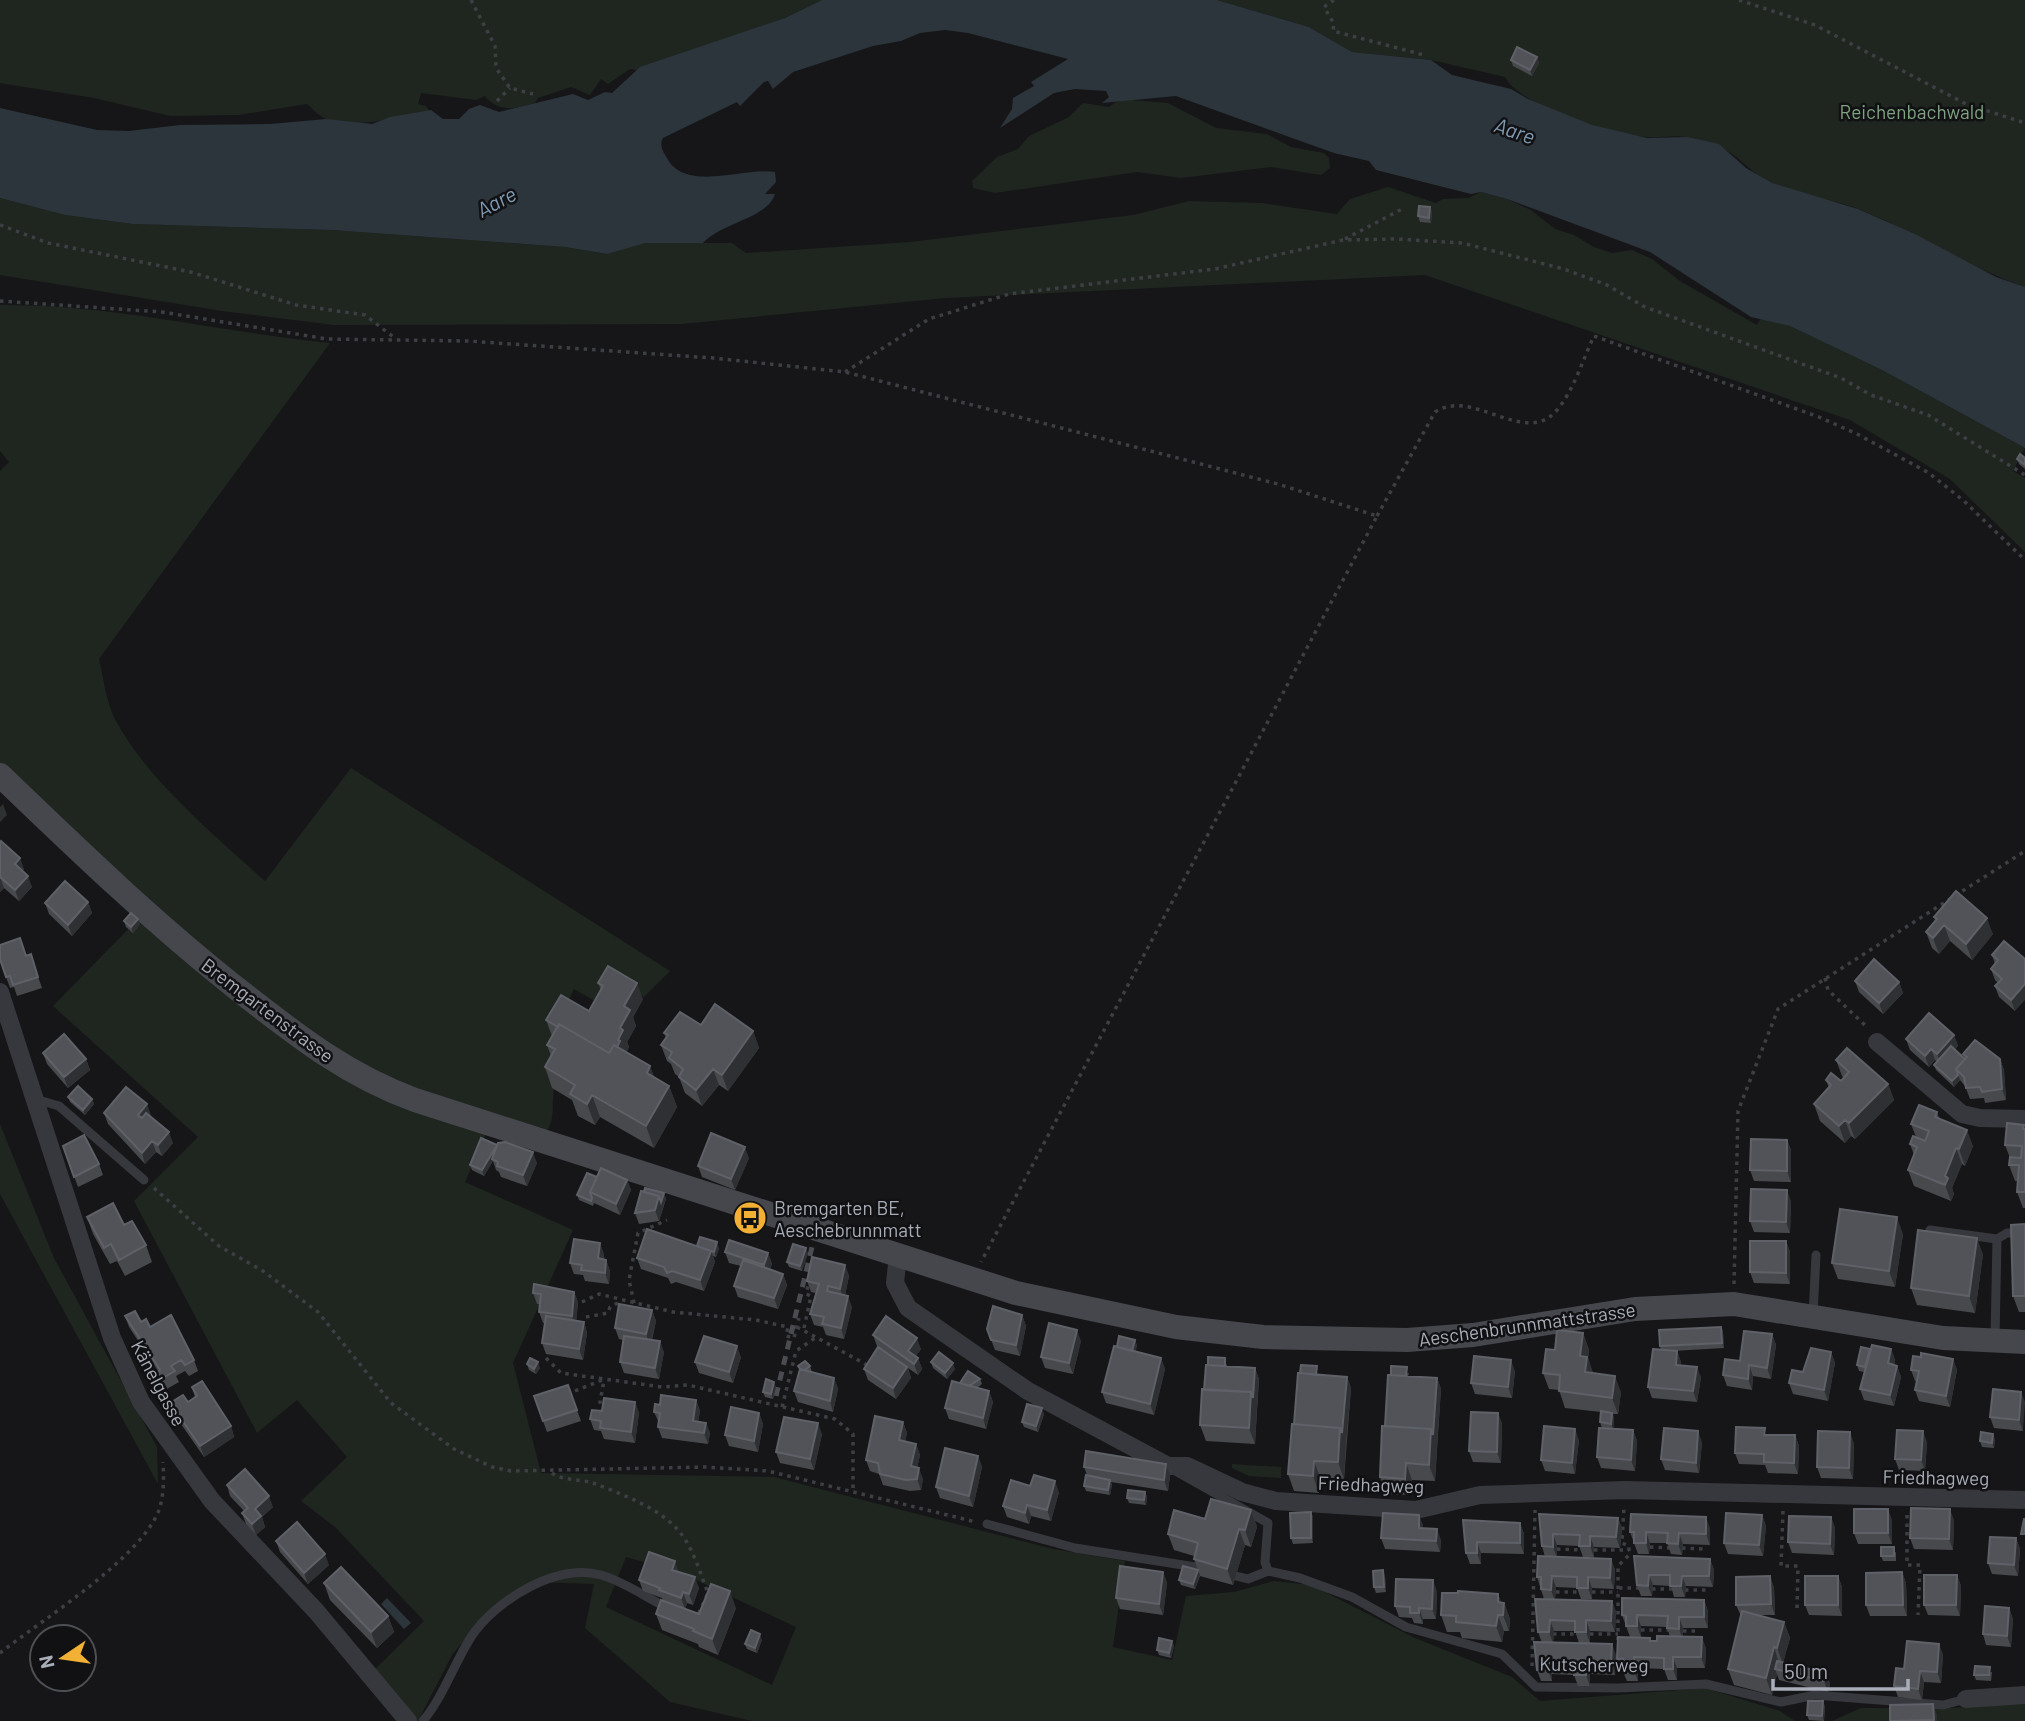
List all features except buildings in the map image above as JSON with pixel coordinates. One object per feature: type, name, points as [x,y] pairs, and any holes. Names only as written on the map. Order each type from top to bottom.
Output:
[{"type":"street","name":"Bremgartenstrasse","points":[[0,775],[205,964],[302,1040],[360,1078],[415,1100],[590,1154]]},
{"type":"street","name":"Känelgasse","points":[[0,992],[112,1338],[141,1402],[162,1435],[212,1501],[316,1611],[408,1721]]},
{"type":"street","points":[[1877,1042],[1962,1114],[1980,1118],[2025,1119]]},
{"type":"street","name":"Aeschenbrunnmattstrasse","points":[[590,1154],[972,1280],[1073,1308],[1176,1327],[1242,1335],[1347,1340],[1474,1335],[1635,1309],[1734,1304],[1943,1338],[2025,1342]]},
{"type":"street","name":"Friedhagweg","points":[[898,1255],[895,1283],[908,1308],[1028,1391],[1167,1466],[1187,1466],[1242,1492],[1276,1501],[1416,1510],[1480,1495],[1625,1490],[2025,1500]]},
{"type":"street","name":"Kutscherweg","points":[[1966,1699],[2025,1695]]},
{"type":"lane","points":[[34,1099],[59,1105],[145,1180]]},
{"type":"lane","points":[[1930,1230],[1997,1239],[2007,1233],[2025,1233]]},
{"type":"lane","points":[[1995,1341],[1997,1239]]},
{"type":"lane","points":[[1814,1315],[1816,1255]]},
{"type":"lane","points":[[1167,1466],[1268,1523],[1265,1562],[1268,1572]]},
{"type":"lane","points":[[987,1524],[1075,1548],[1202,1568]]},
{"type":"lane","name":"Kutscherweg","points":[[1236,1576],[1248,1579],[1268,1572],[1300,1578],[1352,1597],[1406,1627],[1502,1654],[1536,1687],[1618,1688],[1706,1684],[1781,1702],[1815,1695],[1943,1705],[1966,1699]]},
{"type":"lane","points":[[423,1721],[480,1625],[500,1606],[538,1584],[570,1575],[601,1575],[695,1621]]},
{"type":"path","points":[[471,0],[495,46],[496,68],[510,88],[533,94]]},
{"type":"path","points":[[1334,0],[1324,7],[1335,24],[1333,31],[1424,55]]},
{"type":"path","points":[[1739,0],[1815,25],[1966,104],[2025,123]]},
{"type":"path","points":[[496,101],[510,88]]},
{"type":"path","points":[[1343,240],[1404,208]]},
{"type":"path","points":[[0,225],[48,243],[191,272],[296,305],[365,315],[398,341]]},
{"type":"path","points":[[845,372],[929,319],[1021,292],[1215,269],[1343,240],[1397,239],[1462,243],[1564,268],[1607,285],[1645,307],[1841,378],[1871,395],[1928,415],[2025,475]]},
{"type":"path","points":[[0,302],[162,312],[289,335],[398,341],[468,341],[686,356],[845,372],[1278,484],[1377,516]]},
{"type":"path","points":[[972,1280],[1377,516],[1435,412],[1456,404],[1522,422],[1541,421],[1562,404],[1594,336],[1819,417],[1857,434],[1928,473],[1964,501],[2025,560]]},
{"type":"path","points":[[1734,1304],[1738,1111],[1778,1009],[2025,851]]},
{"type":"path","points":[[1825,978],[1828,990],[1872,1031],[1877,1042]]},
{"type":"path","points":[[145,1180],[219,1246],[263,1271],[318,1312],[391,1403],[453,1449],[492,1467],[551,1471],[705,1467],[768,1471],[987,1524]]},
{"type":"path","points":[[635,1303],[629,1280],[638,1233],[667,1220]]},
{"type":"path","points":[[804,1328],[811,1296],[806,1294],[810,1281]]},
{"type":"path","points":[[582,1302],[599,1294],[673,1312],[756,1320],[788,1327],[786,1336],[794,1338],[799,1318]]},
{"type":"path","points":[[586,1317],[608,1313],[610,1307],[622,1301]]},
{"type":"path","points":[[797,1327],[804,1328],[816,1338],[871,1367]]},
{"type":"path","points":[[782,1407],[796,1351],[816,1338]]},
{"type":"path","points":[[546,1358],[561,1373],[662,1387],[688,1385],[835,1419],[849,1429],[855,1441],[853,1491]]},
{"type":"path","points":[[575,1391],[604,1380]]},
{"type":"path","points":[[604,1380],[600,1402],[604,1418]]},
{"type":"path","points":[[0,1653],[118,1562],[149,1529],[163,1497],[162,1435]]},
{"type":"path","points":[[551,1471],[558,1477],[579,1479],[627,1498],[658,1514],[678,1529],[688,1544],[708,1593],[695,1621]]},
{"type":"path","points":[[1625,1490],[1622,1543],[1629,1548]]},
{"type":"path","points":[[1532,1678],[1535,1493]]},
{"type":"path","points":[[1784,1495],[1781,1566],[1798,1566],[1797,1608]]},
{"type":"path","points":[[1907,1498],[1907,1565],[1920,1565],[1918,1615]]},
{"type":"path","points":[[1594,1550],[1638,1546]]},
{"type":"path","points":[[1650,1547],[1672,1548]]},
{"type":"path","points":[[1618,1688],[1618,1566],[1629,1555],[1629,1548]]},
{"type":"path","points":[[1682,1548],[1703,1549]]},
{"type":"path","points":[[1534,1549],[1546,1549]]},
{"type":"path","points":[[1557,1549],[1583,1550]]},
{"type":"path","points":[[1592,1592],[1641,1588]]},
{"type":"path","points":[[1653,1589],[1675,1589]]},
{"type":"path","points":[[1685,1590],[1706,1590]]},
{"type":"path","points":[[1533,1593],[1545,1592]]},
{"type":"path","points":[[1556,1592],[1581,1592]]},
{"type":"path","points":[[1590,1634],[1630,1629]]},
{"type":"path","points":[[1641,1630],[1671,1630]]},
{"type":"path","points":[[1683,1631],[1698,1631]]},
{"type":"path","points":[[1532,1634],[1542,1634]]},
{"type":"path","points":[[1553,1634],[1579,1634]]},
{"type":"path","points":[[1618,1672],[1627,1672]]},
{"type":"green space","points":[[0,0],[822,0],[785,18],[636,70],[630,69],[608,84],[601,79],[590,95],[571,87],[538,98],[535,103],[508,108],[496,105],[485,96],[476,100],[421,93],[418,104],[426,106],[429,111],[376,121],[347,123],[324,118],[307,104],[239,115],[170,116],[94,98],[0,83]]},
{"type":"green space","name":"Reichenbachwald","points":[[1217,0],[2025,0],[2025,287],[1983,270],[1861,210],[1791,191],[1769,182],[1731,153],[1705,141],[1681,136],[1634,136],[1592,126],[1529,99],[1505,77],[1431,60],[1352,52],[1309,27]]},
{"type":"green space","points":[[1121,99],[1168,103],[1216,128],[1267,134],[1291,147],[1324,153],[1329,158],[1330,168],[1321,175],[1271,167],[1181,178],[1137,172],[995,193],[973,188],[972,181],[997,157],[1018,149],[1029,136],[1069,117],[1083,103],[1109,107]]},
{"type":"green space","points":[[1388,187],[1436,203],[1443,199],[1468,198],[1481,192],[1507,199],[1531,210],[1555,229],[1574,235],[1594,247],[1612,253],[1632,250],[1652,259],[1680,281],[1757,325],[1761,318],[1790,326],[1882,370],[2025,448],[2013,471],[2025,478],[2025,552],[1950,479],[1850,420],[1425,275],[946,298],[682,324],[334,325],[222,311],[0,275],[0,198],[65,215],[133,224],[332,230],[565,247],[606,254],[646,243],[732,243],[746,253],[910,242],[1133,215],[1189,201],[1262,203],[1337,214],[1350,199]]},
{"type":"green space","points":[[0,305],[83,309],[330,343],[99,659],[108,699],[116,721],[145,764],[225,846],[265,881],[351,768],[670,971],[644,997],[614,982],[600,1004],[574,989],[552,1037],[561,1071],[554,1089],[552,1117],[547,1131],[364,1071],[211,959],[0,766],[0,471],[9,462],[0,451]]},
{"type":"green space","points":[[139,918],[299,1045],[487,1131],[465,1182],[573,1230],[513,1363],[541,1473],[774,1477],[1053,1549],[1125,1561],[1113,1647],[1172,1660],[1186,1596],[1234,1592],[1274,1581],[1311,1585],[1415,1638],[1512,1677],[1540,1701],[1705,1688],[1780,1711],[1795,1721],[752,1721],[670,1702],[585,1628],[594,1584],[535,1582],[490,1609],[452,1655],[418,1721],[409,1721],[368,1676],[424,1621],[335,1527],[301,1501],[347,1457],[297,1400],[257,1433],[134,1201],[198,1137],[53,1006]],"holes":[[[626,1557],[679,1572],[796,1627],[772,1685],[606,1607]]]},
{"type":"green space","points":[[0,1124],[54,1258],[157,1447],[158,1484],[0,1194]]},
{"type":"green space","points":[[1232,1464],[1281,1467],[1281,1478],[1249,1476],[1232,1468]]},
{"type":"green space","points":[[2025,1702],[2025,1721],[1832,1721],[1861,1708],[1953,1708]]},
{"type":"water","name":"Aare","points":[[822,0],[1217,0],[1309,27],[1352,52],[1431,60],[1452,75],[1511,89],[1528,99],[1592,125],[1647,138],[1688,137],[1719,144],[1746,168],[1772,183],[1858,209],[1917,235],[1996,277],[2025,287],[2025,448],[1882,370],[1790,326],[1751,317],[1650,252],[1507,199],[1481,192],[1471,194],[1376,170],[1369,161],[1334,153],[1176,96],[1102,103],[1109,97],[1106,91],[1075,89],[1054,93],[1000,128],[1012,109],[1013,98],[1034,86],[1031,82],[1068,59],[968,33],[945,30],[920,33],[793,72],[773,89],[768,81],[764,82],[740,106],[737,102],[663,138],[661,146],[667,158],[676,168],[687,174],[716,176],[775,172],[776,182],[765,194],[775,194],[771,202],[754,215],[721,230],[703,243],[646,243],[607,254],[565,247],[332,230],[133,224],[65,215],[0,198],[0,108],[97,130],[129,131],[180,125],[270,124],[326,119],[372,124],[390,117],[431,110],[443,119],[459,119],[469,109],[480,105],[499,112],[573,94],[588,100],[605,92],[612,93],[640,67],[785,18]]},
{"type":"water","points":[[387,1598],[411,1623],[404,1629],[381,1604]]},
{"type":"railway","points":[[776,1396],[813,1243]]},
{"type":"place","name":"Bremgarten BE, Aeschebrunnmatt","points":[[750,1218]]}]
